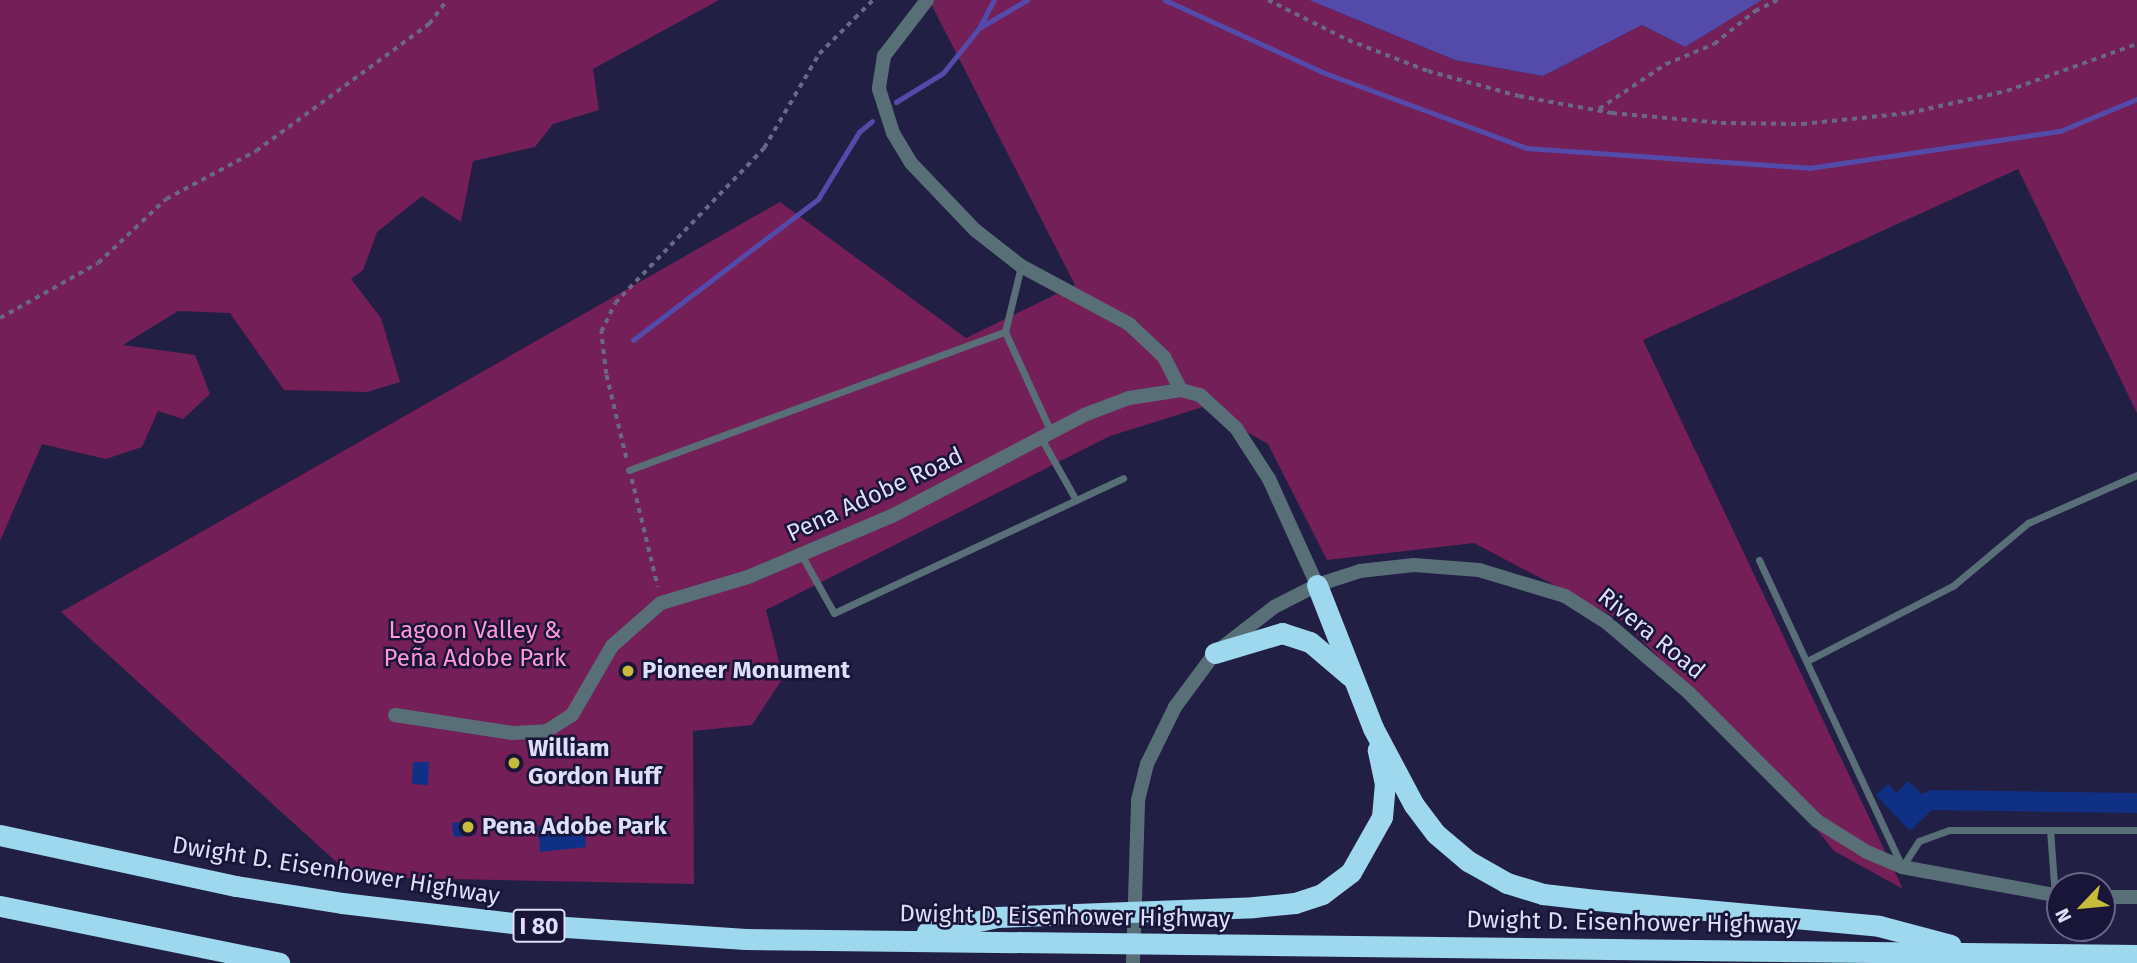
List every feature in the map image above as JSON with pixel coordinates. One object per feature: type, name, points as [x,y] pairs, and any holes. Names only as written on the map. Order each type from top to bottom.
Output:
[{"type":"highway","points":[[1317,585],[1373,728],[1413,805],[1436,834],[1468,861],[1507,883],[1596,900],[1879,926],[1984,953]]},
{"type":"highway","points":[[1215,653],[1282,633],[1310,642],[1354,680]]},
{"type":"highway","points":[[884,941],[997,917],[1254,907],[1296,903],[1322,894],[1351,872],[1382,817],[1385,784],[1373,728]]},
{"type":"highway","name":"Dwight D. Eisenhower Highway","points":[[0,835],[236,886],[447,917],[745,939],[2137,955]]},
{"type":"highway","points":[[0,906],[279,963]]},
{"type":"street","points":[[927,0],[884,56],[878,89],[888,121],[911,163],[975,230],[1021,266],[1129,324],[1164,356],[1181,390],[1200,395],[1236,428],[1269,479],[1317,585]]},
{"type":"street","name":"Pena Adobe Road","points":[[395,715],[513,733],[547,732],[572,715],[612,646],[661,603],[802,556],[892,516],[1046,435],[1129,398],[1181,390]]},
{"type":"street","name":"Rivera Road","points":[[1133,963],[1138,800],[1147,764],[1175,707],[1215,653],[1274,607],[1317,585],[1360,571],[1414,565],[1479,570],[1564,596],[1606,622],[1689,693],[1817,821],[1867,852],[1902,867],[2046,894]]},
{"type":"street","points":[[2116,897],[2137,897]]},
{"type":"lane","points":[[1021,266],[1005,332],[1046,435],[1076,500]]},
{"type":"lane","points":[[629,470],[1005,332]]},
{"type":"lane","points":[[1807,660],[1954,584],[2028,523],[2137,475]]},
{"type":"lane","points":[[802,556],[834,613],[1123,478]]},
{"type":"lane","points":[[1759,560],[1902,867]]},
{"type":"lane","points":[[1902,867],[1919,841],[1950,830],[2137,830]]},
{"type":"lane","points":[[2050,830],[2054,872]]},
{"type":"path","points":[[0,318],[98,263],[166,199],[256,151],[429,24],[447,0]]},
{"type":"path","points":[[661,603],[606,374],[601,332],[615,303],[764,148],[819,54],[873,0]]},
{"type":"path","points":[[1268,0],[1348,40],[1428,71],[1519,96],[1598,110],[1721,124],[1802,124],[1909,113],[2007,91],[2137,44]]},
{"type":"path","points":[[1598,110],[1666,64],[1714,44],[1755,11],[1778,0]]},
{"type":"green space","points":[[0,0],[719,0],[593,69],[599,110],[553,124],[535,147],[473,161],[461,222],[422,196],[377,232],[363,270],[351,279],[381,318],[400,382],[367,392],[284,390],[230,313],[178,311],[123,345],[195,355],[210,394],[183,419],[158,411],[142,447],[106,459],[42,444],[0,541]]},
{"type":"green space","name":"Lagoon Valley & Peña Adobe Park","points":[[929,0],[1309,0],[1455,60],[1543,76],[1642,25],[1685,47],[1762,0],[2137,0],[2137,413],[2018,169],[1643,340],[1903,889],[1834,851],[1766,767],[1624,622],[1474,543],[1327,560],[1268,444],[1203,407],[1110,436],[766,610],[783,678],[752,725],[693,731],[694,884],[353,877],[61,612],[780,202],[966,338],[1075,285]]},
{"type":"shaded area","points":[[1309,0],[1762,0],[1685,47],[1642,25],[1543,76],[1455,60]]},
{"type":"building","points":[[413,762],[429,762],[428,785],[412,784]]},
{"type":"building","points":[[1908,781],[1922,794],[1931,790],[2137,793],[2137,813],[1932,810],[1910,831],[1876,795],[1888,784],[1896,793]]},
{"type":"building","points":[[475,821],[476,835],[454,837],[452,823]]},
{"type":"building","points":[[584,822],[586,847],[540,852],[538,826]]},
{"type":"waterway","points":[[979,28],[994,0]]},
{"type":"waterway","points":[[896,102],[943,73],[979,28],[1027,0]]},
{"type":"waterway","points":[[1165,0],[1322,72],[1526,148],[1809,168],[2060,131],[2137,99]]},
{"type":"waterway","points":[[633,340],[818,199],[859,132],[872,121]]},
{"type":"place","name":"Pioneer Monument","points":[[628,671]]},
{"type":"place","name":"William Gordon Huff","points":[[514,763]]},
{"type":"place","name":"Pena Adobe Park","points":[[468,827]]}]
